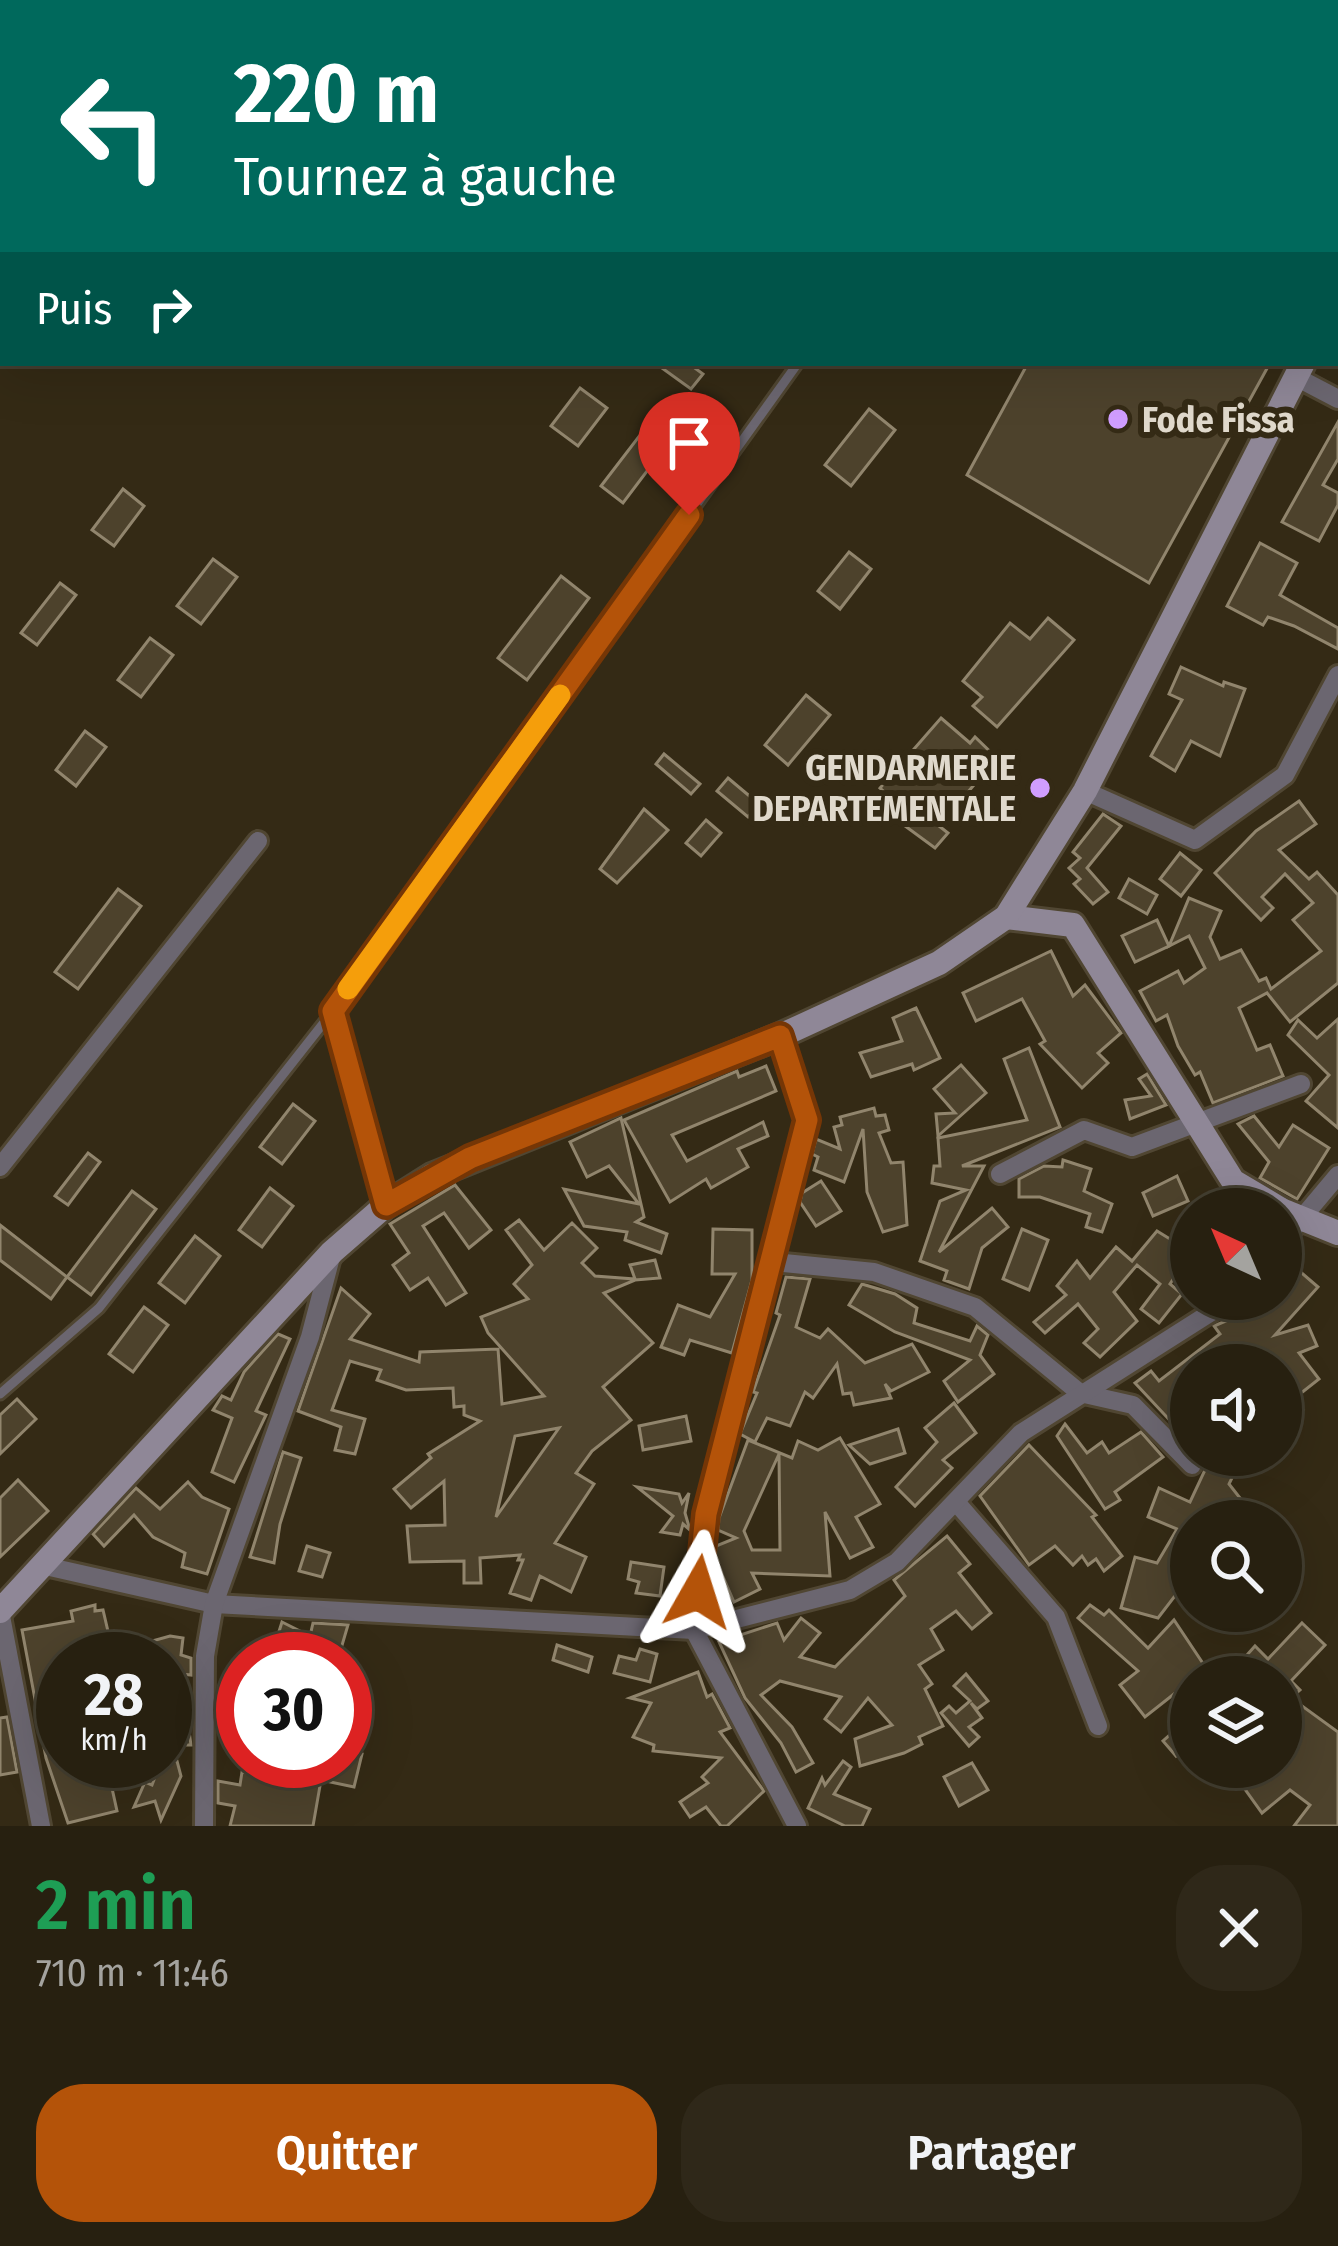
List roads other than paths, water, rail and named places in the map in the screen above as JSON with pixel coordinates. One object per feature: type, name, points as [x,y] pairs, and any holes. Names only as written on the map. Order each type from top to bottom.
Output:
[{"type":"main road","points":[[0,1611],[332,1252],[386,1205],[470,1158],[780,1036],[939,963],[1006,917],[1085,790],[1299,370]]},
{"type":"main road","points":[[1006,917],[1073,925],[1233,1181],[1245,1188]]},
{"type":"main road","points":[[1302,1219],[1338,1233]]},
{"type":"street","points":[[1299,370],[1338,399]]},
{"type":"street","points":[[1085,790],[1195,839],[1285,775],[1338,675]]},
{"type":"street","points":[[0,1167],[258,842]]},
{"type":"street","points":[[780,1036],[807,1120],[706,1514],[694,1630],[797,1826]]},
{"type":"street","points":[[1000,1174],[1084,1130],[1132,1147],[1301,1084]]},
{"type":"street","points":[[1302,1202],[1338,1175]]},
{"type":"street","points":[[204,1826],[206,1656],[214,1604],[310,1337],[332,1252]]},
{"type":"street","points":[[774,1262],[874,1272],[975,1307],[1080,1393],[1133,1405],[1170,1443]]},
{"type":"street","points":[[41,1565],[214,1604],[694,1630],[850,1590],[897,1562],[1021,1433],[1203,1320]]},
{"type":"street","points":[[956,1502],[1056,1617],[1099,1726]]},
{"type":"street","points":[[0,1611],[41,1826]]},
{"type":"lane","points":[[0,1394],[99,1308],[333,1011],[796,366]]},
{"type":"lane","points":[[333,1011],[386,1205]]},
{"type":"place","name":"Fode Fissa","points":[[1118,419]]},
{"type":"place","name":"GENDARMERIE DEPARTEMENTALE","points":[[1040,788]]}]
